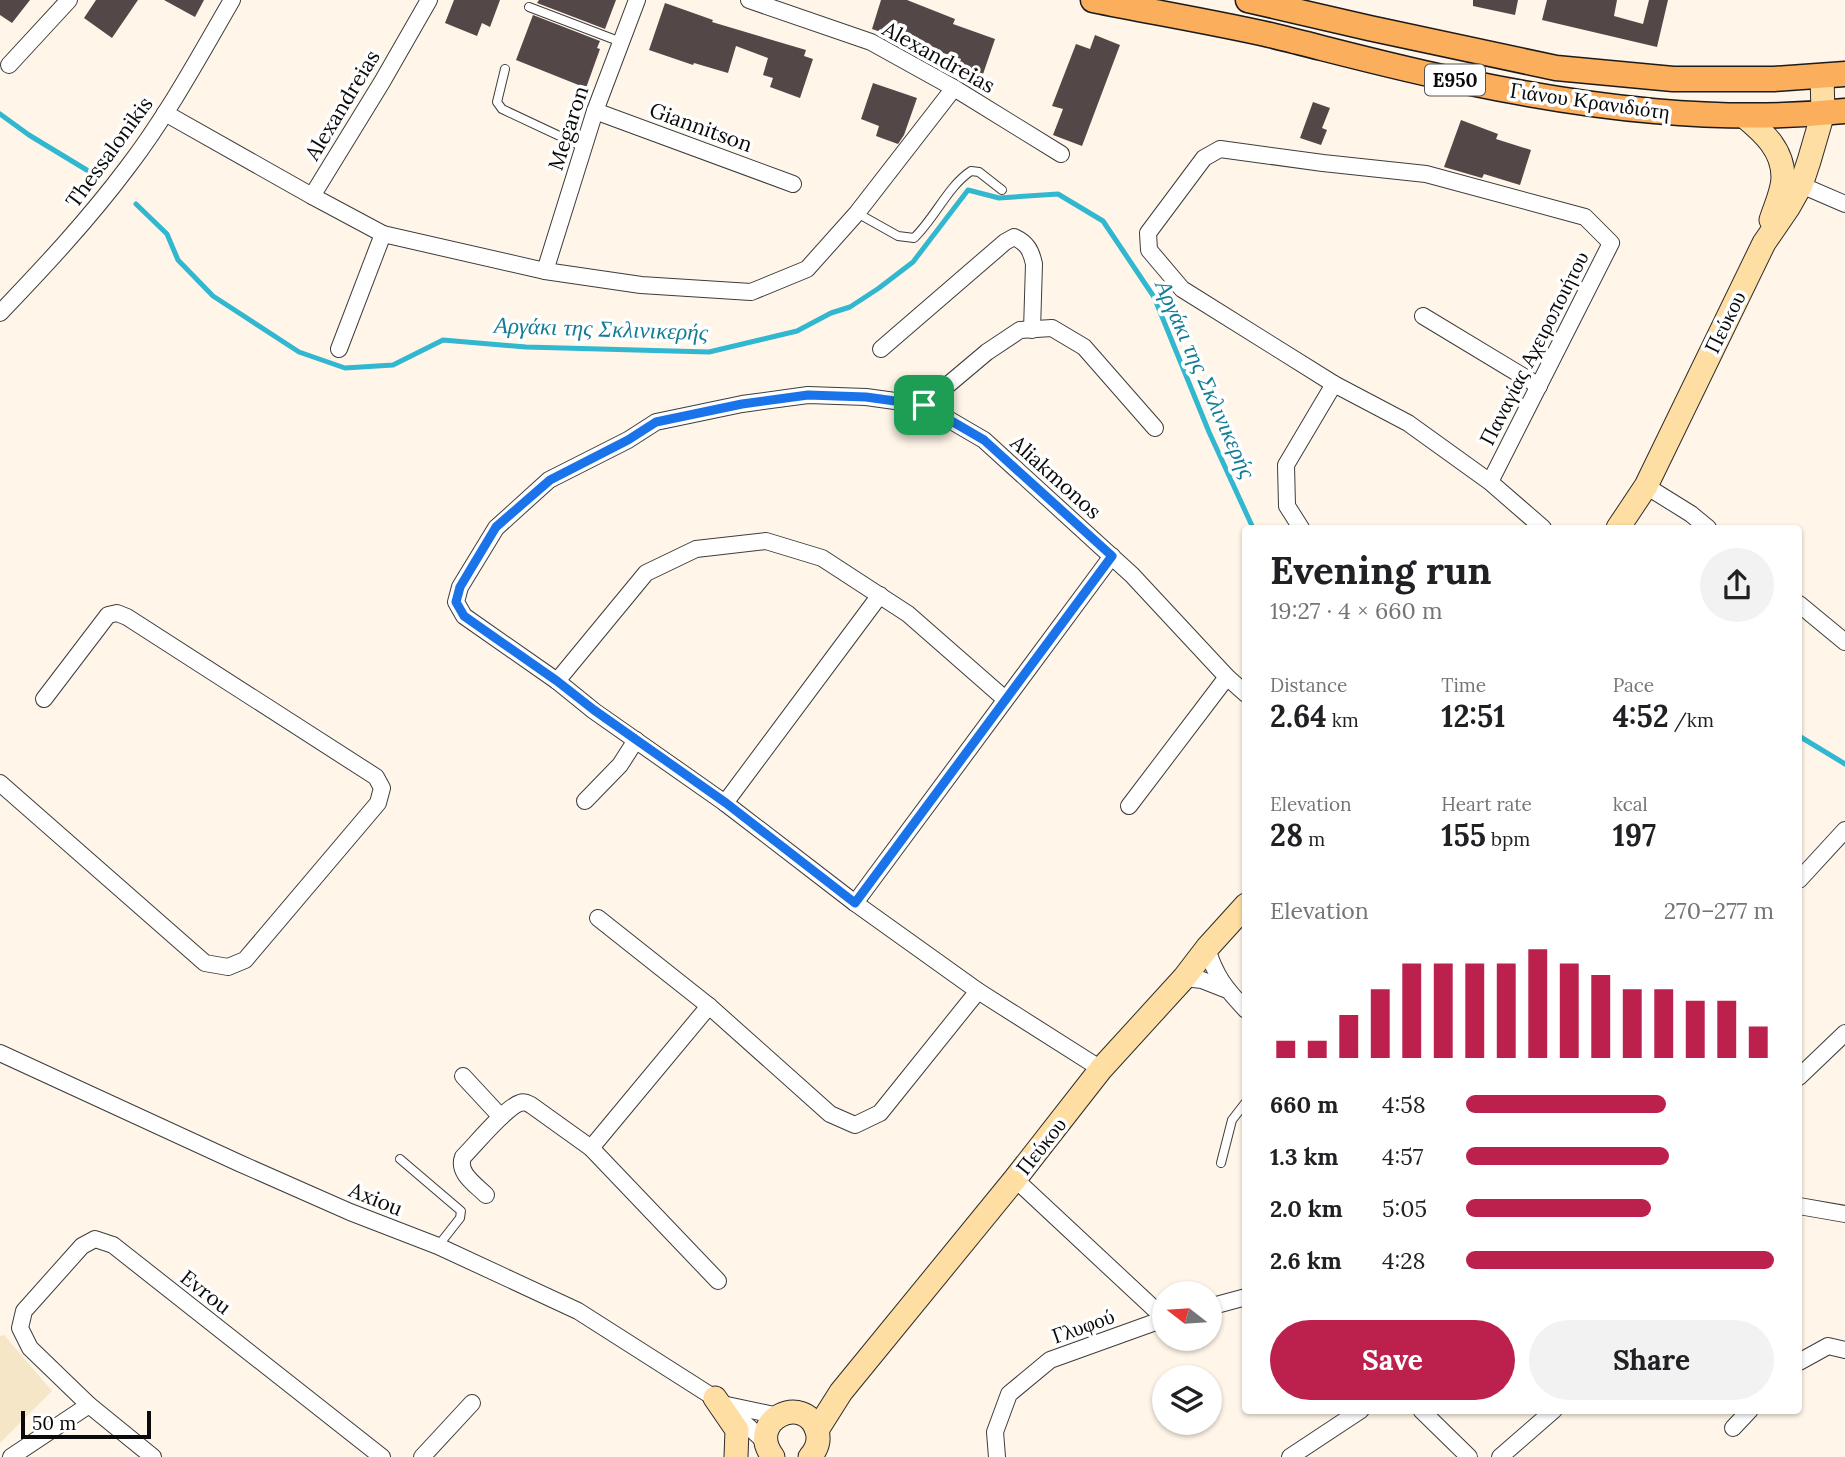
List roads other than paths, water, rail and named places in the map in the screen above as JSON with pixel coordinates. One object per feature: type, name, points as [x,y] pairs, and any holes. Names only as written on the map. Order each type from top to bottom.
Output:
[{"type":"main road","name":"Γιάνου Κρανιδιότη","points":[[1093,0],[1266,34],[1462,82],[1551,98],[1667,113],[1745,117],[1834,112]]},
{"type":"main road","name":"Γιάνου Κρανιδιότη","points":[[1248,0],[1556,68],[1673,79],[1834,75]]},
{"type":"main road","name":"Πεύκου","points":[[1620,525],[1646,486],[1764,243],[1801,185],[1834,112],[1834,75]]},
{"type":"main road","points":[[1745,117],[1762,131],[1779,155],[1783,178],[1764,243]]},
{"type":"main road","name":"Πεύκου","points":[[817,1447],[841,1392],[1101,1069],[1242,909]]},
{"type":"main road","name":"Πεύκου","points":[[788,1414],[841,1392]]},
{"type":"main road","points":[[720,1401],[737,1430],[736,1457]]},
{"type":"main road","points":[[765,1450],[769,1425],[788,1414],[809,1419],[817,1447]]},
{"type":"street","points":[[9,65],[68,0]]},
{"type":"street","name":"Thessalonikis","points":[[1,309],[85,222],[129,166],[165,113],[232,0]]},
{"type":"street","name":"Alexandreias","points":[[312,196],[429,0]]},
{"type":"street","name":"Megaron","points":[[545,271],[595,111],[637,0]]},
{"type":"street","name":"Alexandreias","points":[[749,0],[871,42],[954,88],[1061,154]]},
{"type":"street","points":[[165,113],[383,234],[545,271],[641,285],[751,292],[807,269],[857,213],[954,88]]},
{"type":"street","name":"Giannitson","points":[[595,111],[793,184]]},
{"type":"street","name":"Παναγίας Αχειροποιήτου","points":[[1334,384],[1182,289],[1149,250],[1148,233],[1204,158],[1220,149],[1426,174],[1585,217],[1611,243],[1490,482]]},
{"type":"street","points":[[1801,185],[1845,204]]},
{"type":"street","points":[[340,349],[383,234]]},
{"type":"street","points":[[881,349],[1014,237],[1024,242],[1034,264],[1032,330]]},
{"type":"street","points":[[1423,316],[1539,386]]},
{"type":"street","points":[[924,405],[987,352],[1020,330],[1052,328],[1084,347],[1155,428]]},
{"type":"street","points":[[1299,525],[1287,506],[1286,465],[1334,384],[1408,423],[1490,482],[1540,525]]},
{"type":"street","name":"Aliakmonos","points":[[1101,1069],[978,991],[855,903],[726,803],[464,616],[456,602],[460,587],[496,527],[550,480],[628,440],[656,422],[742,404],[808,395],[866,397],[924,405],[984,440],[1132,575],[1242,690]]},
{"type":"street","points":[[1646,486],[1704,525]]},
{"type":"street","points":[[557,681],[646,573],[696,549],[766,541],[822,558],[880,595],[908,614],[1005,699]]},
{"type":"street","points":[[855,903],[1112,556]]},
{"type":"street","points":[[726,803],[880,595]]},
{"type":"street","points":[[1802,606],[1845,642]]},
{"type":"street","points":[[0,783],[205,963],[228,967],[245,960],[378,803],[382,788],[376,777],[117,613],[108,615],[44,698]]},
{"type":"street","points":[[1129,806],[1227,677]]},
{"type":"street","points":[[585,801],[620,765],[636,740]]},
{"type":"street","points":[[1802,877],[1845,831]]},
{"type":"street","points":[[598,918],[709,1006],[830,1114],[855,1125],[880,1113],[978,991]]},
{"type":"street","points":[[1207,948],[1213,968],[1226,989],[1242,1006]]},
{"type":"street","points":[[1184,978],[1202,980],[1226,989]]},
{"type":"street","points":[[591,1148],[709,1006]]},
{"type":"street","points":[[1802,1074],[1845,1033]]},
{"type":"street","name":"Axiou","points":[[0,1053],[349,1212],[438,1246],[578,1311],[720,1401],[765,1450]]},
{"type":"street","points":[[463,1076],[501,1117]]},
{"type":"street","points":[[486,1195],[462,1170],[463,1157],[501,1117],[518,1103],[524,1102],[591,1148],[718,1281]]},
{"type":"street","points":[[1015,1179],[1152,1308]]},
{"type":"street","points":[[1802,1207],[1845,1214]]},
{"type":"street","name":"Evrou","points":[[89,1405],[30,1348],[20,1328],[24,1311],[82,1246],[95,1239],[113,1245],[382,1457]]},
{"type":"street","points":[[1222,1303],[1242,1298]]},
{"type":"street","name":"Γλυφού","points":[[997,1457],[995,1432],[1009,1394],[1050,1360],[1152,1323]]},
{"type":"street","points":[[1802,1360],[1828,1346],[1845,1350]]},
{"type":"street","name":"Axiou","points":[[720,1401],[788,1414]]},
{"type":"street","points":[[422,1457],[472,1403]]},
{"type":"street","points":[[11,1457],[89,1405],[153,1457]]},
{"type":"street","points":[[1290,1457],[1355,1414]]},
{"type":"street","points":[[1425,1414],[1469,1457]]},
{"type":"street","points":[[1500,1457],[1549,1414]]},
{"type":"street","points":[[1733,1428],[1746,1414]]},
{"type":"lane","points":[[529,7],[621,42]]},
{"type":"lane","points":[[505,69],[497,102],[502,109],[583,147]]},
{"type":"lane","points":[[857,213],[898,236],[914,237],[924,228],[962,177],[971,171],[979,173],[1002,190]]},
{"type":"lane","points":[[1221,1163],[1232,1120],[1242,1107]]},
{"type":"lane","points":[[400,1159],[461,1211],[460,1218],[438,1246]]},
{"type":"waterway","name":"Αργάκι της Σκλινικερής","points":[[0,114],[90,172]]},
{"type":"waterway","name":"Αργάκι της Σκλινικερής","points":[[136,204],[167,234],[178,260],[213,296],[299,352],[345,368],[393,365],[443,340],[526,347],[709,352],[797,331],[831,313],[850,307],[913,262],[968,190],[999,198],[1058,194],[1103,221],[1154,297],[1209,432],[1252,525]]},
{"type":"waterway","name":"Αργάκι της Σκλινικερής","points":[[1802,738],[1845,764]]}]
